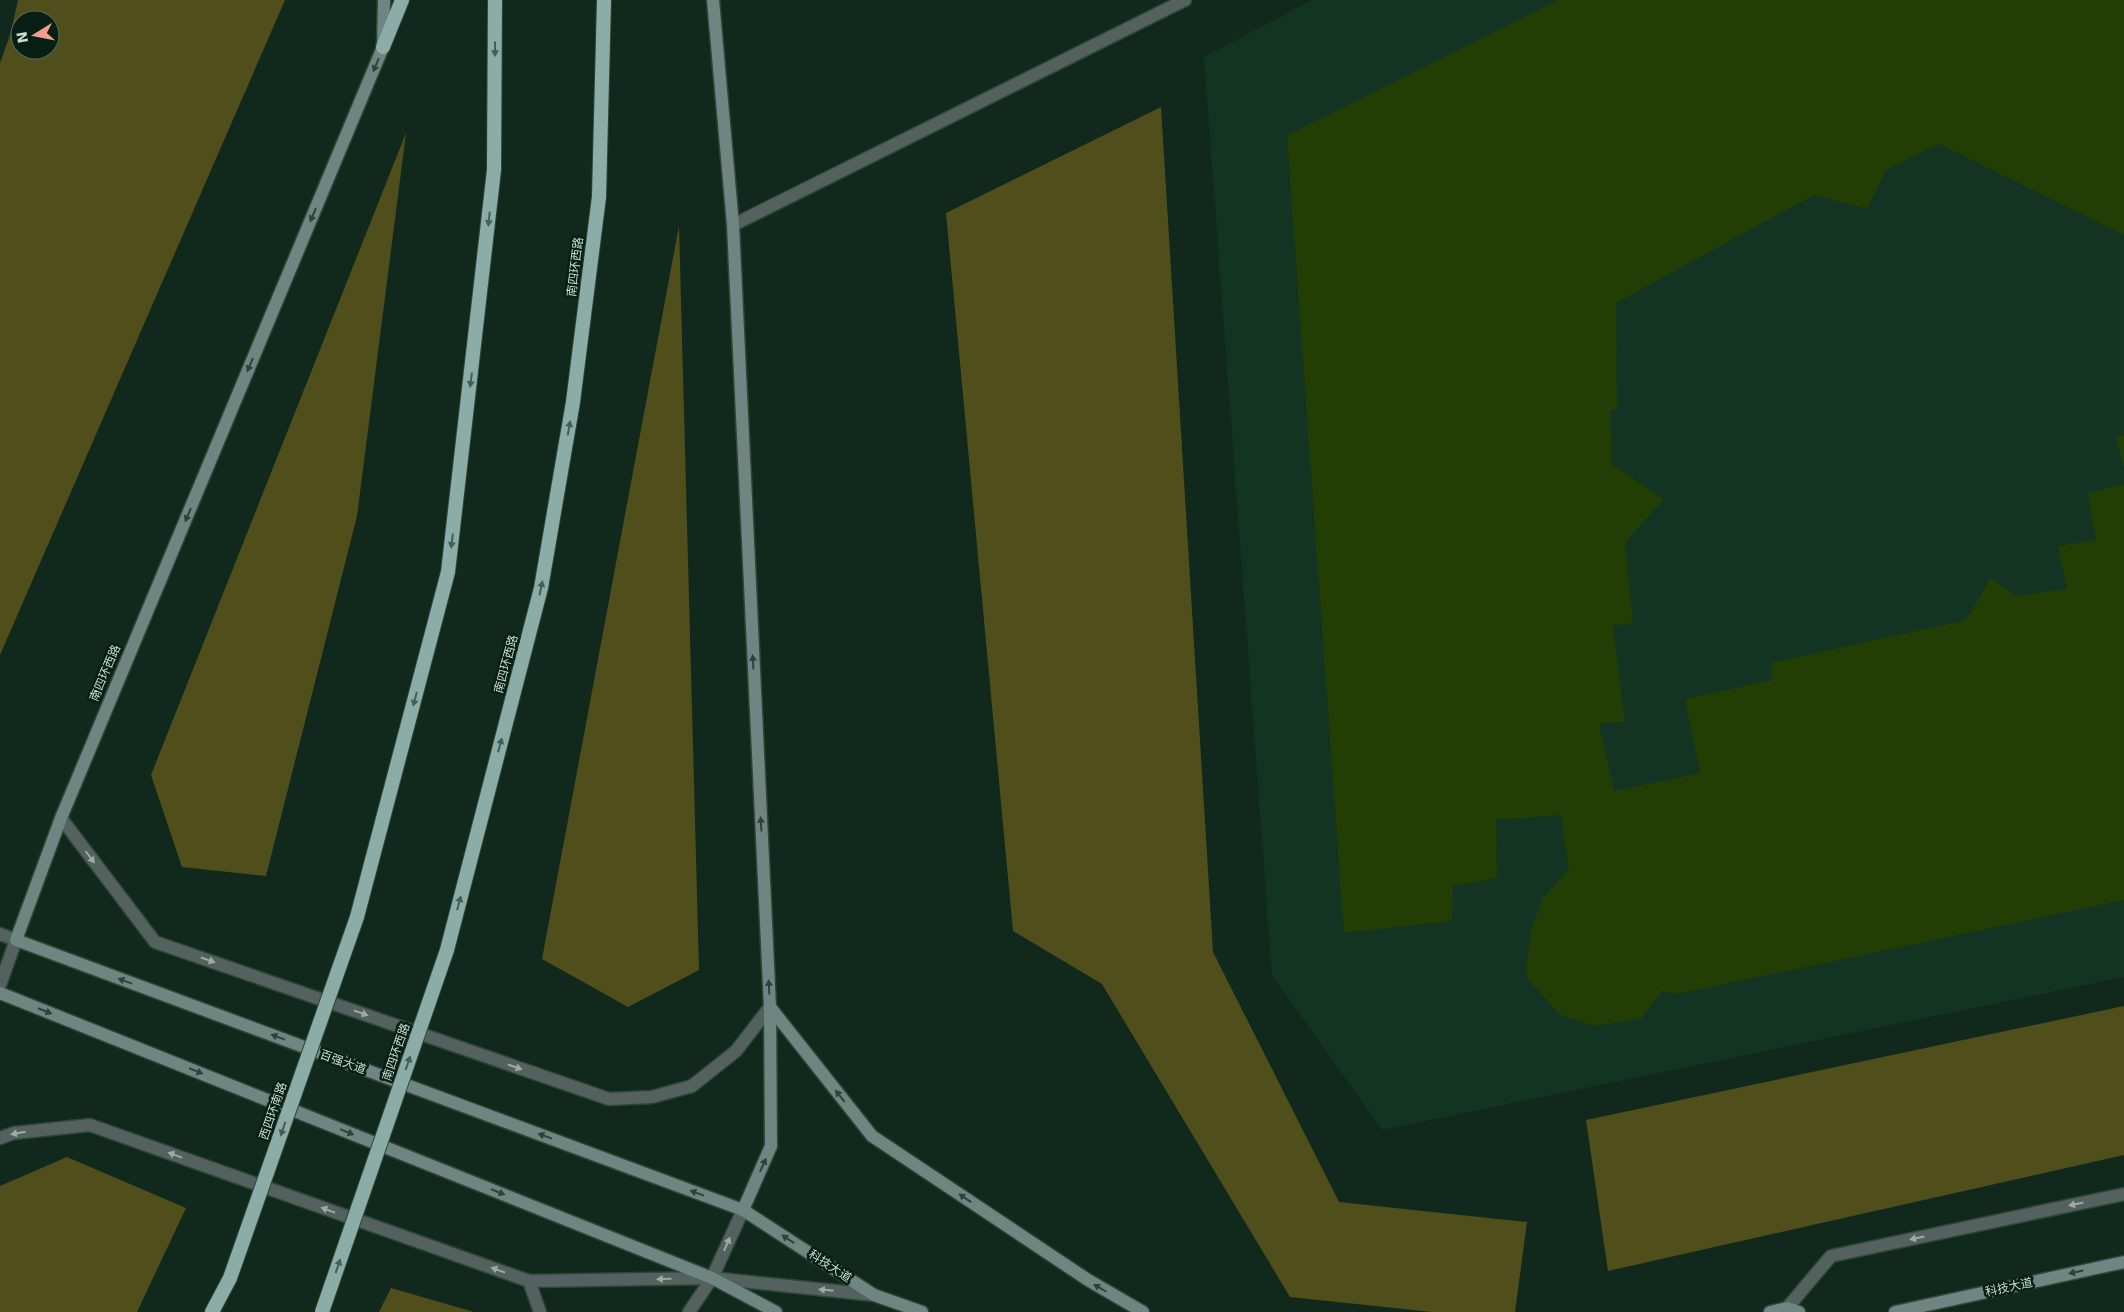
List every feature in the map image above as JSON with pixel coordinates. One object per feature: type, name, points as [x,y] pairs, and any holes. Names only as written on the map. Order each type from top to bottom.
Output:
[{"type":"highway","points":[[383,47],[402,0]]},
{"type":"highway","name":"西四环南路","points":[[212,1312],[230,1278],[357,918],[448,572],[494,170],[495,0]]},
{"type":"highway","name":"南四环西路","points":[[322,1312],[447,950],[541,588],[573,402],[599,197],[604,0]]},
{"type":"main road","name":"南四环西路","points":[[16,940],[61,818],[383,47],[384,0]]},
{"type":"main road","points":[[713,0],[733,225],[770,1007],[771,1146],[743,1210]]},
{"type":"main road","name":"百强大道","points":[[16,940],[743,1210]]},
{"type":"main road","points":[[0,993],[712,1278],[776,1312]]},
{"type":"main road","points":[[770,1007],[872,1136],[1088,1280],[1142,1312]]},
{"type":"main road","name":"科技大道","points":[[743,1210],[874,1295],[922,1312]]},
{"type":"main road","name":"科技大道","points":[[1895,1312],[2124,1262]]},
{"type":"main road","points":[[1770,1312],[1793,1310]]},
{"type":"street","points":[[733,225],[1185,0]]},
{"type":"street","points":[[61,818],[155,942],[609,1099],[652,1097],[692,1086],[736,1051],[770,1007]]},
{"type":"street","name":"百强大道","points":[[0,934],[16,940]]},
{"type":"street","points":[[0,985],[16,940]]},
{"type":"street","points":[[0,1138],[14,1133],[90,1125],[529,1281],[712,1278],[874,1295]]},
{"type":"street","points":[[1793,1310],[1831,1256],[2124,1194]]},
{"type":"street","points":[[689,1312],[712,1278],[743,1210]]},
{"type":"street","points":[[529,1281],[540,1312]]},
{"type":"shaded area","points":[[18,0],[285,0],[0,655],[0,63],[10,35],[10,60],[60,60],[60,10],[16,10]]},
{"type":"shaded area","points":[[1312,0],[2124,0],[2124,977],[1382,1130],[1272,975],[1204,57]]},
{"type":"shaded area","points":[[1161,107],[1213,952],[1339,1202],[1527,1222],[1515,1312],[1432,1312],[1290,1297],[1102,984],[1013,931],[946,213]]},
{"type":"shaded area","points":[[406,133],[357,516],[266,876],[182,867],[151,775]]},
{"type":"shaded area","points":[[679,226],[699,970],[628,1007],[542,959]]},
{"type":"shaded area","points":[[2124,1006],[2124,1155],[1608,1271],[1586,1120]]},
{"type":"shaded area","points":[[67,1157],[186,1208],[137,1312],[0,1312],[0,1186]]},
{"type":"shaded area","points":[[391,1288],[474,1312],[379,1312]]},
{"type":"building","points":[[1558,0],[2124,0],[2124,235],[1939,144],[1886,170],[1867,209],[1814,195],[1616,303],[1617,409],[1610,411],[1612,464],[1664,499],[1625,543],[1633,623],[1613,626],[1625,722],[1599,724],[1614,791],[1700,773],[1685,699],[1772,680],[1771,663],[1966,620],[1991,578],[2016,596],[2067,589],[2058,546],[2096,540],[2088,493],[2124,484],[2124,900],[1678,994],[1662,991],[1641,1019],[1595,1026],[1559,1014],[1526,977],[1530,934],[1543,897],[1569,870],[1561,815],[1496,820],[1497,878],[1453,886],[1452,921],[1344,933],[1287,135]]},
{"type":"building","points":[[2124,435],[2124,466],[2123,466],[2116,436]]}]
